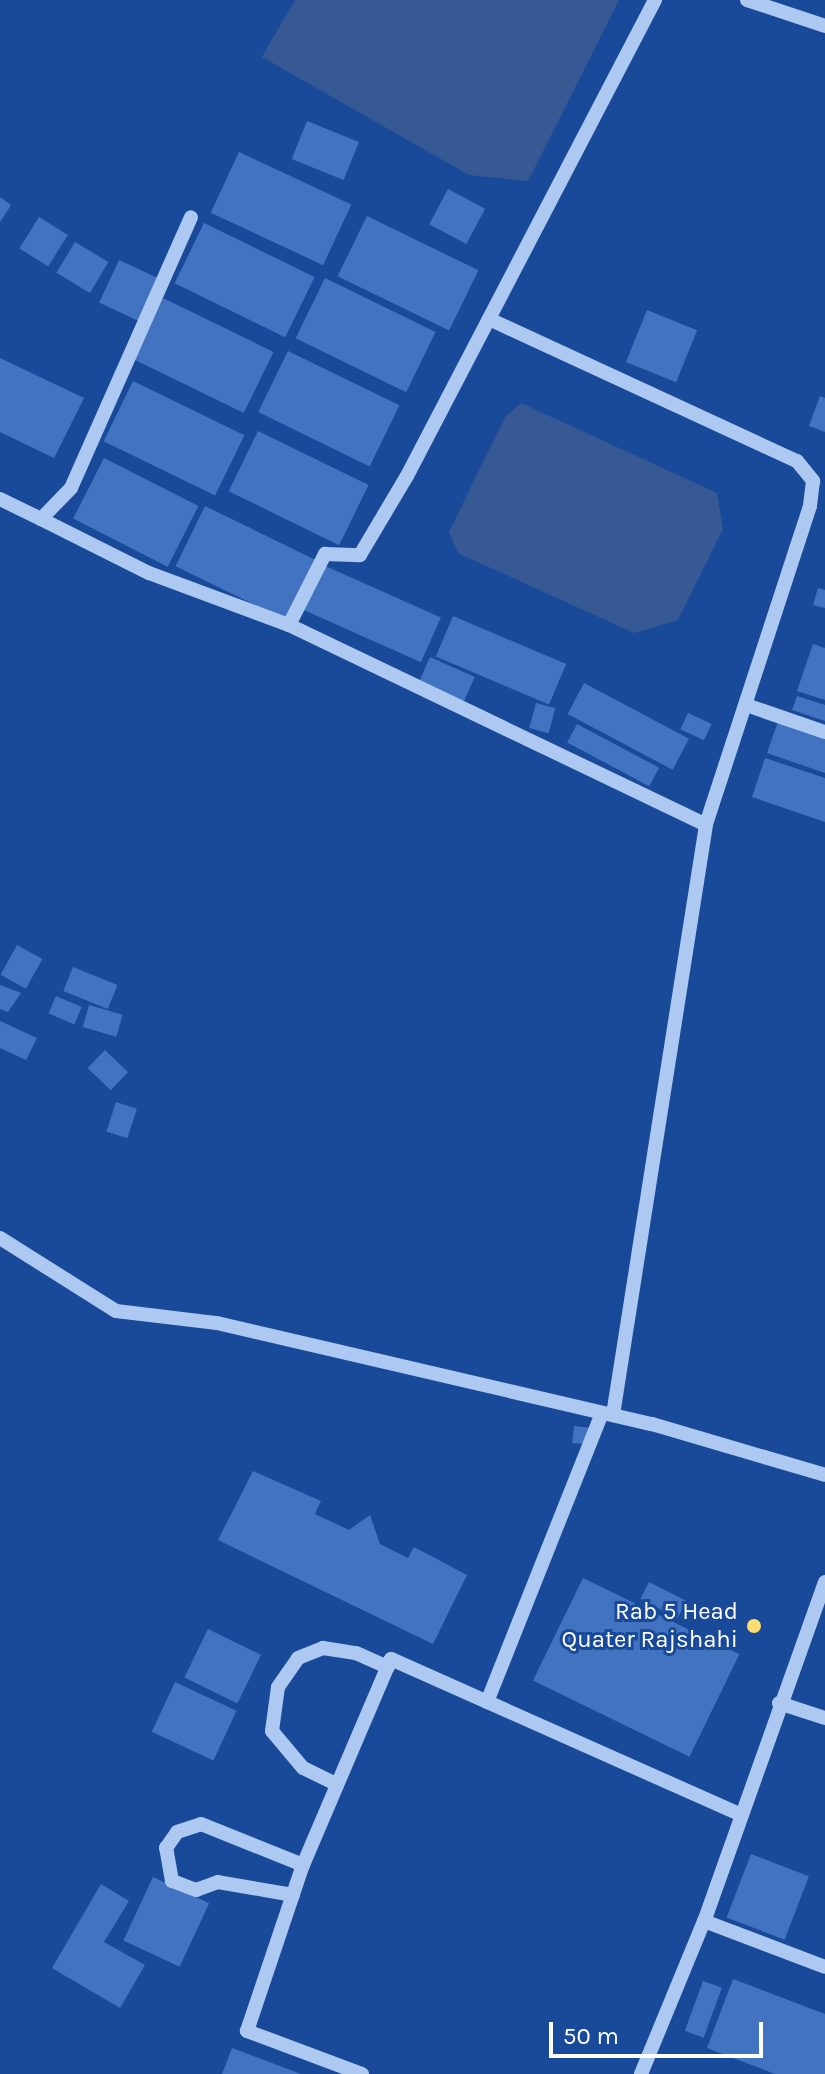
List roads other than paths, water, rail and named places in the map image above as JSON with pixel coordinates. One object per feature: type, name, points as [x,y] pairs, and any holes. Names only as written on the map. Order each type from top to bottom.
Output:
[{"type":"street","points":[[289,625],[325,554],[360,555],[489,319],[655,0]]},
{"type":"street","points":[[747,0],[825,26]]},
{"type":"street","points":[[41,519],[71,488],[191,217]]},
{"type":"street","points":[[487,1702],[608,1414],[706,825],[810,506],[813,481],[797,461],[489,319]]},
{"type":"street","points":[[0,499],[149,573],[289,625],[706,825]]},
{"type":"street","points":[[746,705],[825,732]]},
{"type":"street","points":[[0,1238],[116,1311],[217,1323],[608,1414],[825,1475]]},
{"type":"street","points":[[641,2074],[704,1921],[739,1814],[824,1587]]},
{"type":"street","points":[[336,1784],[303,1768],[272,1731],[278,1687],[298,1658],[323,1648],[356,1653],[388,1667]]},
{"type":"street","points":[[362,2074],[247,2031],[303,1865],[391,1659],[739,1814]]},
{"type":"street","points":[[779,1703],[825,1718]]},
{"type":"street","points":[[293,1895],[218,1882],[196,1890],[172,1881],[166,1848],[177,1832],[201,1824],[303,1865]]},
{"type":"street","points":[[704,1921],[825,1967]]},
{"type":"water","points":[[295,0],[619,0],[528,181],[469,175],[262,57]]},
{"type":"water","points":[[521,403],[717,493],[723,529],[678,620],[634,633],[458,553],[449,532],[505,417]]},
{"type":"place","name":"Rab 5 Head Quater Rajshahi","points":[[754,1626]]}]
